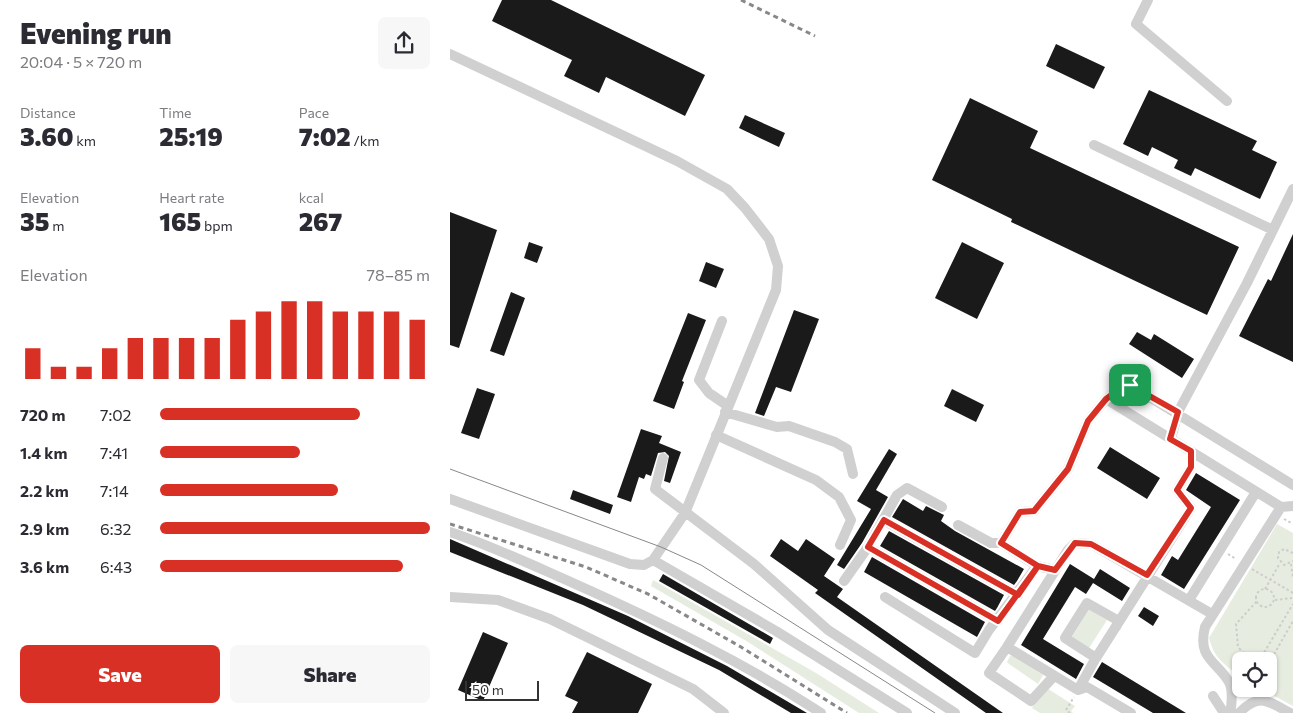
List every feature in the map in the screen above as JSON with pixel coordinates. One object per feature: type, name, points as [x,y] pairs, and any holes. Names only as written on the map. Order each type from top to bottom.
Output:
[{"type":"street","points":[[1148,0],[1136,24],[1227,101]]},
{"type":"street","points":[[450,54],[677,161],[727,189],[745,208],[769,239],[778,266],[776,290],[685,513],[653,560],[644,565],[630,564],[450,500]]},
{"type":"street","points":[[1094,145],[1273,230]]},
{"type":"street","points":[[1170,439],[1178,412],[1293,189]]},
{"type":"street","points":[[722,321],[699,380],[709,393],[726,409],[777,427],[789,426],[835,442],[847,449],[853,474]]},
{"type":"street","points":[[1001,543],[1020,512],[1034,511],[1068,469],[1088,421],[1106,399],[1124,386],[1130,385],[1178,412],[1293,485]]},
{"type":"street","points":[[1106,399],[1281,507],[1293,506]]},
{"type":"street","points":[[716,436],[816,480],[839,497],[851,520],[840,545]]},
{"type":"street","points":[[1078,690],[1147,575],[1191,508],[1177,490],[1191,467],[1191,451]]},
{"type":"street","points":[[663,458],[655,489],[754,564],[828,630],[955,713]]},
{"type":"street","points":[[844,580],[868,547],[897,495],[907,488],[942,507]]},
{"type":"street","points":[[1189,600],[1256,492]]},
{"type":"street","points":[[1230,713],[1232,704],[1229,682],[1211,662],[1202,640],[1205,628],[1212,614],[1281,507]]},
{"type":"street","points":[[884,520],[1018,595]]},
{"type":"street","points":[[958,525],[990,543],[1001,543],[1038,566],[1055,570]]},
{"type":"street","points":[[450,532],[507,554],[628,608],[710,648],[788,691],[821,713]]},
{"type":"street","points":[[1054,676],[1031,701],[989,673],[1055,570],[1075,543],[1091,544],[1212,614]]},
{"type":"street","points":[[868,547],[998,621]]},
{"type":"street","points":[[653,560],[776,631],[907,713]]},
{"type":"street","points":[[885,597],[975,653],[989,630],[1018,595],[1038,566]]},
{"type":"street","points":[[450,596],[498,600],[550,619],[693,689],[724,713]]},
{"type":"street","points":[[1096,658],[1065,638],[1087,602],[1119,621]]},
{"type":"street","points":[[1006,646],[1078,690],[1087,687],[1130,713]]},
{"type":"street","points":[[1213,696],[1224,713]]},
{"type":"street","points":[[1239,713],[1247,704],[1256,700],[1266,700],[1290,713]]},
{"type":"path","points":[[1220,549],[1241,562]]},
{"type":"path","points":[[1243,652],[1238,647],[1236,624],[1256,600],[1258,593],[1265,589],[1280,563],[1278,555],[1282,550],[1287,549],[1293,553]]},
{"type":"path","points":[[1280,563],[1284,565],[1292,562],[1293,578]]},
{"type":"path","points":[[1251,568],[1293,593],[1293,603],[1264,652]]},
{"type":"path","points":[[1265,589],[1273,592],[1275,600]]},
{"type":"path","points":[[1256,600],[1258,604],[1266,608],[1273,604],[1275,600],[1292,598]]},
{"type":"path","points":[[1276,652],[1293,621]]},
{"type":"path","points":[[1070,713],[1066,710],[1078,690]]},
{"type":"shaded area","points":[[1277,524],[1293,533],[1293,706],[1277,697],[1277,652],[1232,652],[1232,670],[1217,656],[1209,638]]},
{"type":"shaded area","points":[[653,580],[816,673],[879,713],[859,713],[748,642],[651,586]]},
{"type":"shaded area","points":[[1089,609],[1107,620],[1089,648],[1072,637]]},
{"type":"shaded area","points":[[1014,655],[1043,675],[1038,684],[1007,662],[1010,656]]},
{"type":"shaded area","points":[[1045,687],[1075,706],[1071,711],[1073,713],[1040,713],[1032,708]]},
{"type":"building","points":[[502,0],[551,0],[705,75],[685,116],[606,77],[599,93],[564,76],[572,60],[492,21]]},
{"type":"building","points":[[1056,44],[1105,67],[1094,89],[1046,66]]},
{"type":"building","points":[[1149,90],[1257,141],[1252,150],[1277,162],[1260,199],[1195,168],[1191,176],[1174,168],[1178,160],[1152,147],[1148,156],[1123,144]]},
{"type":"building","points":[[970,98],[1038,131],[1030,148],[1239,247],[1207,315],[1011,222],[1012,219],[932,180]]},
{"type":"building","points":[[745,115],[785,133],[779,147],[739,128]]},
{"type":"building","points":[[450,212],[497,230],[459,348],[450,345]]},
{"type":"building","points":[[1293,234],[1293,362],[1239,336],[1268,279],[1271,281]]},
{"type":"building","points":[[529,242],[543,247],[537,263],[524,258]]},
{"type":"building","points":[[962,242],[1004,263],[977,319],[935,298]]},
{"type":"building","points":[[706,262],[724,269],[716,288],[699,281]]},
{"type":"building","points":[[511,292],[525,298],[504,356],[490,351]]},
{"type":"building","points":[[794,310],[819,319],[791,392],[776,387],[764,416],[755,413]]},
{"type":"building","points":[[688,313],[706,320],[682,381],[684,382],[674,409],[653,401]]},
{"type":"building","points":[[1137,332],[1151,340],[1154,334],[1194,359],[1182,378],[1129,344]]},
{"type":"building","points":[[477,388],[495,394],[479,439],[461,433]]},
{"type":"building","points":[[952,389],[984,405],[976,422],[944,406]]},
{"type":"building","points":[[641,429],[662,436],[659,443],[681,452],[670,483],[664,481],[669,456],[665,452],[658,453],[651,476],[646,474],[644,479],[639,477],[631,502],[617,497]]},
{"type":"building","points":[[1110,447],[1160,478],[1147,499],[1097,468]]},
{"type":"building","points":[[889,449],[897,454],[876,490],[888,497],[862,543],[844,569],[837,565],[871,509],[857,501]]},
{"type":"building","points":[[1196,473],[1240,500],[1184,589],[1161,575],[1172,556],[1178,560],[1211,507],[1186,490]]},
{"type":"building","points":[[573,490],[613,505],[610,514],[570,499]]},
{"type":"building","points":[[903,499],[923,511],[926,506],[944,515],[941,521],[955,531],[1024,569],[1017,581],[1014,585],[892,517]]},
{"type":"building","points":[[889,531],[1004,595],[995,611],[880,546]]},
{"type":"building","points":[[450,539],[628,616],[727,666],[807,713],[791,713],[719,670],[583,605],[450,552]]},
{"type":"building","points":[[781,539],[798,551],[806,539],[835,559],[824,576],[843,589],[837,597],[1003,713],[986,713],[815,593],[818,590],[770,556]]},
{"type":"building","points":[[872,557],[985,622],[977,637],[864,572]]},
{"type":"building","points":[[1070,564],[1094,579],[1100,569],[1130,588],[1122,601],[1093,583],[1086,594],[1075,587],[1043,639],[1084,664],[1076,679],[1021,645]]},
{"type":"building","points":[[663,574],[773,638],[770,644],[659,581]]},
{"type":"building","points":[[1144,607],[1159,616],[1153,626],[1138,616]]},
{"type":"building","points":[[483,632],[508,643],[483,701],[458,690]]},
{"type":"building","points":[[587,652],[652,684],[638,713],[572,713],[578,702],[565,696]]},
{"type":"building","points":[[1102,662],[1186,713],[1153,713],[1093,677]]},
{"type":"tram line","points":[[450,469],[661,547],[701,565],[935,713]]},
{"type":"railway","points":[[741,0],[815,36]]},
{"type":"railway","points":[[450,524],[586,567],[648,594],[741,647],[847,713]]},
{"type":"route","points":[[1130,385],[1124,386],[1106,399],[1088,421],[1068,469],[1034,511],[1020,512],[1001,543],[1038,566],[1018,595],[998,621],[868,547],[884,520],[1018,595],[1038,566],[1055,570],[1075,543],[1091,544],[1147,575],[1191,508],[1177,490],[1191,467],[1191,451],[1170,439],[1178,412],[1130,385]]}]
